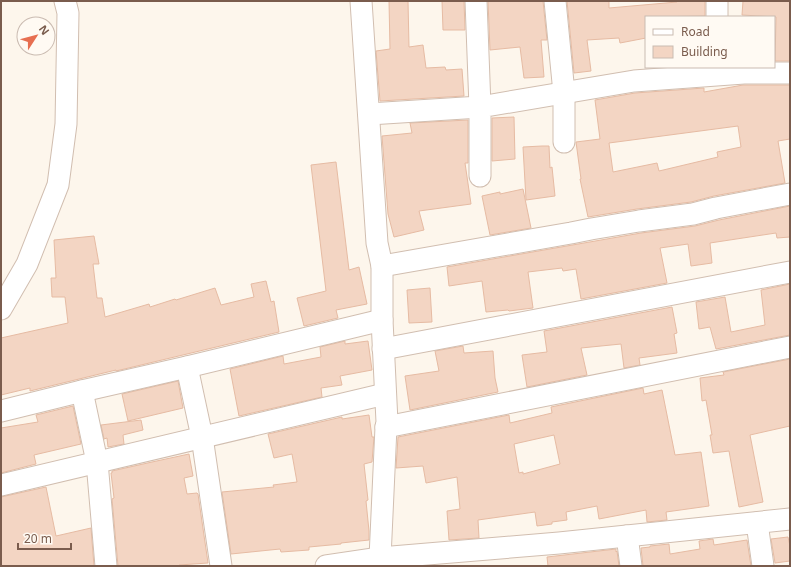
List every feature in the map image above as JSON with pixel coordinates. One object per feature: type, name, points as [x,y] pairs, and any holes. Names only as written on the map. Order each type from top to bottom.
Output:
[{"type":"street","points":[[1,309],[27,264],[58,185],[66,124],[68,13],[65,1]]},
{"type":"street","points":[[361,1],[378,243],[382,266],[382,320],[387,422],[380,558]]},
{"type":"street","points":[[476,1],[480,107],[480,176]]},
{"type":"street","points":[[555,1],[564,92],[564,142]]},
{"type":"street","points":[[717,1],[717,16]]},
{"type":"street","points":[[369,114],[480,107],[634,81],[718,71],[744,73],[790,73]]},
{"type":"street","points":[[382,266],[571,233],[591,228],[693,214],[716,208],[790,194]]},
{"type":"street","points":[[383,349],[790,272]]},
{"type":"street","points":[[1,412],[82,391],[382,320]]},
{"type":"street","points":[[386,427],[790,347]]},
{"type":"street","points":[[187,367],[202,437],[221,566]]},
{"type":"street","points":[[82,391],[97,462],[106,566]]},
{"type":"street","points":[[1,485],[385,394]]},
{"type":"street","points":[[326,566],[380,558],[551,544],[790,519]]},
{"type":"street","points":[[757,523],[763,566]]},
{"type":"street","points":[[627,536],[631,566]]},
{"type":"building","points":[[389,1],[408,1],[409,47],[423,45],[426,68],[445,67],[446,70],[462,69],[464,96],[380,101],[376,51],[390,49]]},
{"type":"building","points":[[442,1],[464,1],[465,30],[443,30]]},
{"type":"building","points":[[488,1],[543,1],[547,40],[541,40],[544,77],[524,78],[520,47],[490,50]]},
{"type":"building","points":[[567,1],[609,1],[609,8],[677,1],[705,1],[705,16],[645,16],[645,38],[620,43],[619,38],[587,40],[591,71],[574,73]]},
{"type":"building","points":[[743,1],[790,1],[790,61],[775,61],[775,16],[742,15]]},
{"type":"building","points":[[743,85],[790,85],[790,139],[778,141],[785,183],[714,196],[691,202],[588,217],[580,179],[576,142],[600,139],[595,100],[635,93],[704,88],[704,92]],"holes":[[[738,126],[741,147],[717,152],[718,157],[659,171],[657,163],[613,172],[609,143]]]},
{"type":"building","points":[[514,117],[515,159],[492,161],[492,118]]},
{"type":"building","points":[[468,120],[468,163],[465,163],[471,204],[419,211],[424,230],[394,237],[388,214],[382,136],[412,133],[410,123]]},
{"type":"building","points":[[549,146],[550,168],[552,167],[555,196],[526,200],[523,147]]},
{"type":"building","points":[[336,162],[349,270],[359,267],[367,304],[336,310],[338,318],[304,326],[297,298],[326,291],[311,165]]},
{"type":"building","points":[[523,189],[531,228],[490,235],[482,196]]},
{"type":"building","points":[[790,206],[790,237],[777,238],[776,233],[710,243],[712,263],[691,266],[688,244],[660,248],[667,283],[581,299],[576,269],[563,271],[562,268],[528,272],[533,308],[486,312],[482,281],[449,286],[447,267],[641,233],[695,226]]},
{"type":"building","points":[[94,236],[99,264],[93,264],[97,298],[102,298],[105,317],[149,304],[150,307],[215,288],[221,305],[254,297],[251,284],[266,281],[271,302],[274,301],[279,332],[30,391],[30,388],[1,395],[1,338],[68,323],[65,297],[52,297],[51,278],[56,278],[54,240]]},
{"type":"building","points":[[790,284],[790,335],[716,349],[710,327],[699,329],[696,302],[725,297],[731,332],[765,325],[761,290]]},
{"type":"building","points":[[430,288],[432,322],[409,323],[407,290]]},
{"type":"building","points":[[672,307],[677,333],[674,334],[677,353],[639,358],[640,365],[624,368],[621,344],[581,348],[587,375],[527,387],[522,355],[547,352],[544,331]]},
{"type":"building","points":[[345,341],[345,344],[368,341],[372,370],[340,376],[342,385],[321,388],[322,397],[239,416],[230,369],[283,356],[284,364],[321,357],[320,347]]},
{"type":"building","points":[[463,346],[464,353],[493,351],[495,378],[498,392],[410,410],[405,376],[439,371],[435,351]]},
{"type":"building","points":[[790,359],[790,426],[750,435],[763,502],[739,507],[729,451],[713,453],[710,435],[712,435],[706,400],[702,401],[700,378],[724,375],[723,372]]},
{"type":"building","points":[[178,381],[183,408],[128,421],[122,394]]},
{"type":"building","points":[[643,388],[644,394],[662,390],[675,455],[701,452],[709,506],[666,512],[667,520],[647,522],[646,510],[599,519],[597,506],[566,512],[567,520],[537,526],[535,512],[478,520],[479,538],[449,540],[447,511],[460,509],[457,477],[426,483],[423,466],[396,468],[398,437],[509,415],[510,423],[552,413],[551,407]],"holes":[[[554,435],[560,464],[523,474],[523,472],[519,473],[514,444]]]},
{"type":"building","points":[[73,406],[81,444],[34,455],[36,464],[1,473],[1,428],[38,422],[36,415]]},
{"type":"building","points":[[369,415],[372,437],[374,437],[372,462],[364,464],[368,500],[366,501],[369,540],[309,547],[309,550],[281,552],[280,549],[231,554],[222,492],[274,487],[273,485],[297,482],[292,454],[274,458],[268,434],[342,417],[342,419]]},
{"type":"building","points":[[141,420],[143,430],[123,435],[124,444],[108,447],[107,438],[104,439],[101,425]]},
{"type":"building","points":[[189,454],[193,476],[184,478],[187,494],[198,494],[208,563],[179,566],[118,566],[112,499],[114,498],[112,471]]},
{"type":"building","points":[[46,487],[56,536],[91,528],[94,566],[1,566],[1,497]]},
{"type":"building","points":[[788,537],[790,546],[790,561],[775,563],[771,539]]},
{"type":"building","points":[[713,539],[714,545],[747,540],[751,566],[643,566],[641,548],[669,544],[670,554],[700,549],[699,541]]},
{"type":"building","points":[[616,549],[619,566],[548,566],[547,557]]}]
